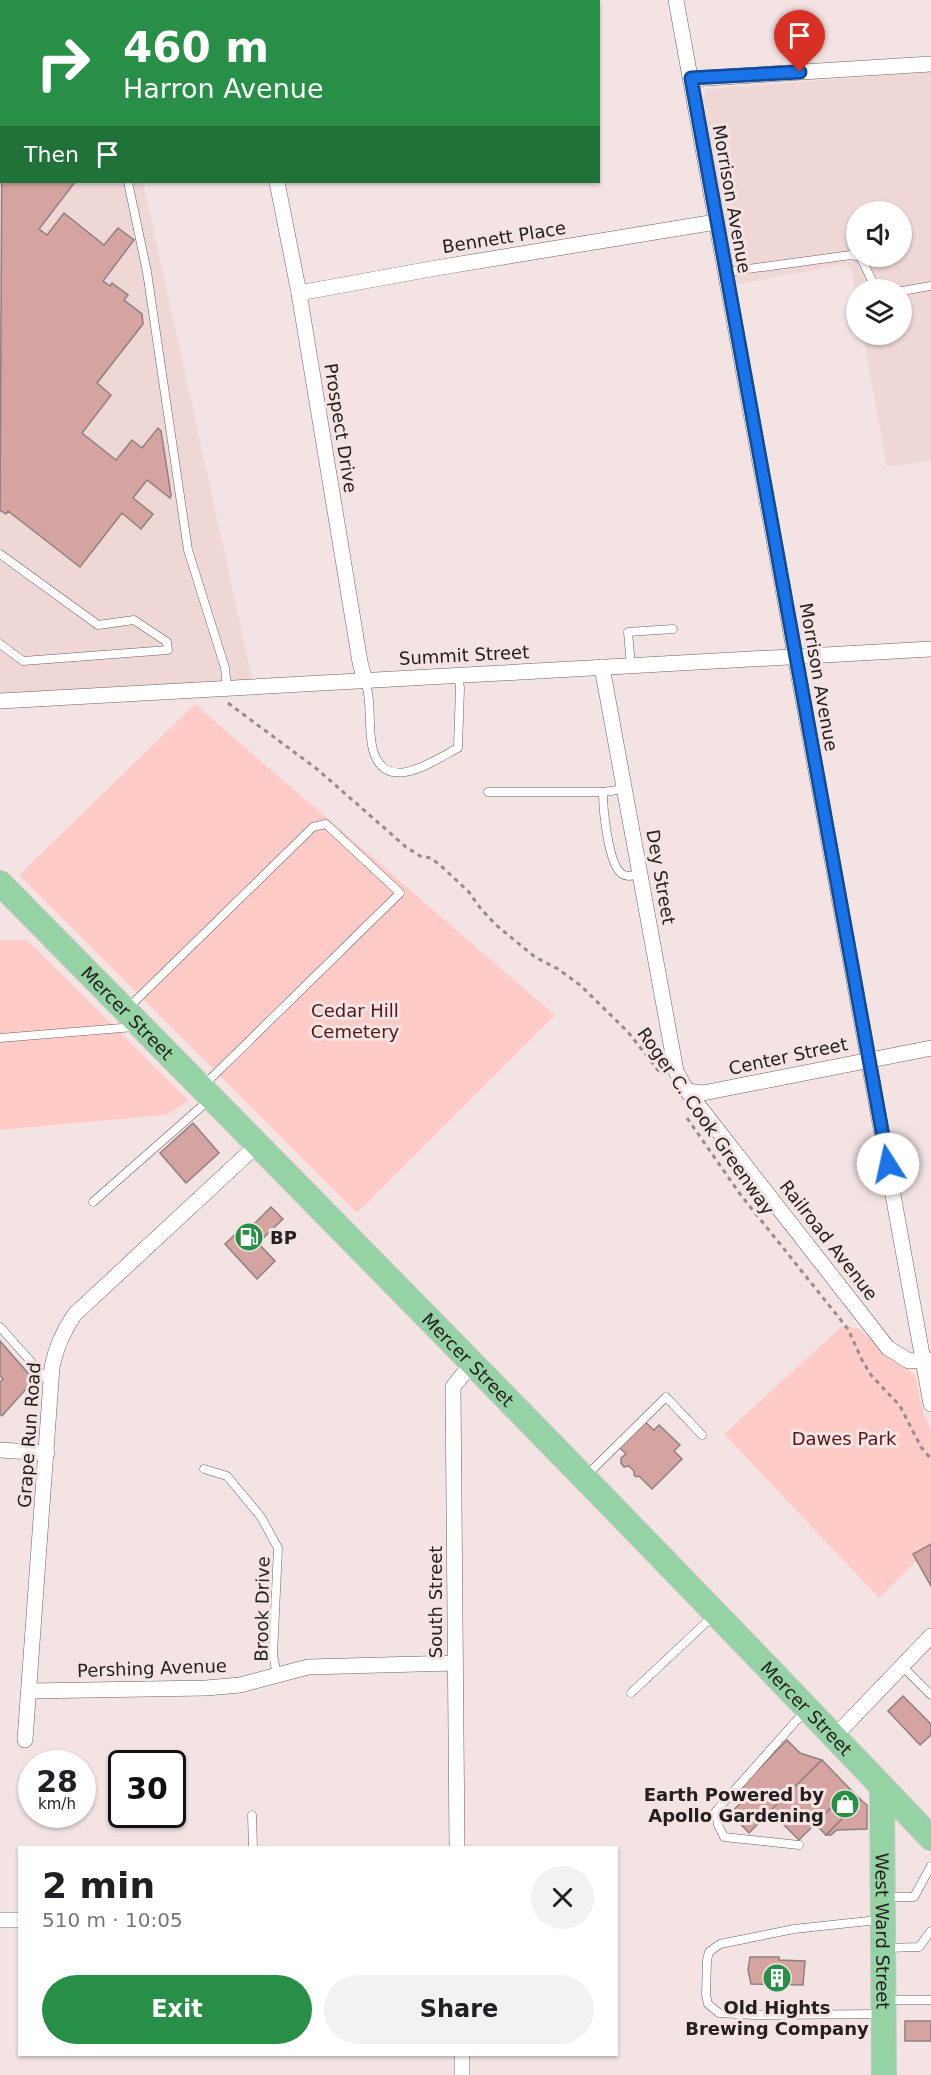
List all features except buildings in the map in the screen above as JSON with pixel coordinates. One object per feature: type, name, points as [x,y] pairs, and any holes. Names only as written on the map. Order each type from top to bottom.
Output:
[{"type":"main road","name":"Mercer Street","points":[[0,884],[716,1613],[931,1838]]},
{"type":"main road","name":"West Ward Street","points":[[882,1787],[884,2075]]},
{"type":"street","name":"Morrison Avenue","points":[[676,0],[868,1060],[927,1361]]},
{"type":"street","points":[[691,78],[931,64]]},
{"type":"street","name":"Prospect Drive","points":[[277,183],[299,293],[365,681]]},
{"type":"street","name":"Bennett Place","points":[[299,293],[716,222]]},
{"type":"street","name":"Summit Street","points":[[0,701],[931,649]]},
{"type":"street","name":"Dey Street","points":[[602,667],[676,1071],[687,1091]]},
{"type":"street","name":"Center Street","points":[[687,1091],[703,1093],[931,1048]]},
{"type":"street","name":"Railroad Avenue","points":[[687,1091],[888,1348],[909,1361],[927,1361]]},
{"type":"street","name":"Grape Run Road","points":[[25,1740],[51,1384],[56,1349],[75,1314],[257,1145]]},
{"type":"street","points":[[927,1361],[931,1404]]},
{"type":"street","name":"South Street","points":[[457,1846],[453,1387],[472,1363]]},
{"type":"street","points":[[0,1450],[47,1453]]},
{"type":"street","points":[[835,1736],[931,1636]]},
{"type":"street","name":"Pershing Avenue","points":[[29,1691],[206,1688],[240,1685],[308,1667],[454,1663]]},
{"type":"street","points":[[0,1920],[18,1920]]},
{"type":"street","points":[[462,2056],[462,2075]]},
{"type":"lane","points":[[128,183],[147,272],[188,550],[225,668],[220,689]]},
{"type":"lane","points":[[726,272],[846,256]]},
{"type":"lane","points":[[912,289],[931,286]]},
{"type":"lane","points":[[0,554],[98,625],[134,620],[168,642],[168,650],[23,662],[0,644]]},
{"type":"lane","points":[[632,666],[628,632],[673,629]]},
{"type":"lane","points":[[365,681],[369,692],[373,749],[380,765],[388,771],[403,774],[420,768],[458,748],[458,675]]},
{"type":"lane","points":[[488,792],[603,792],[625,789]]},
{"type":"lane","points":[[603,792],[605,818],[616,867],[621,873],[629,876],[641,874]]},
{"type":"lane","points":[[0,1038],[133,1019],[313,826],[326,824],[400,893],[206,1093],[93,1202]]},
{"type":"lane","points":[[0,1327],[51,1384]]},
{"type":"lane","points":[[584,1478],[666,1396],[702,1435]]},
{"type":"lane","name":"Brook Drive","points":[[204,1469],[227,1476],[261,1517],[278,1548],[273,1655],[277,1675]]},
{"type":"lane","points":[[631,1693],[716,1613]]},
{"type":"lane","points":[[901,1665],[931,1695]]},
{"type":"lane","points":[[799,1845],[724,1837],[718,1825],[716,1811],[808,1708]]},
{"type":"lane","points":[[252,1815],[253,1846]]},
{"type":"lane","points":[[931,1866],[914,1897],[883,1908],[720,1944],[710,1952],[707,1960],[706,1995],[708,2004],[719,2013],[754,2015],[883,2007],[931,2000]]},
{"type":"lane","points":[[883,1948],[919,1947],[931,1931]]},
{"type":"path","name":"Roger C. Cook Greenway","points":[[220,689],[235,709],[317,769],[406,847],[420,856],[431,858],[441,866],[468,891],[496,925],[535,957],[558,969],[580,985],[628,1032],[667,1083]]},
{"type":"path","name":"Roger C. Cook Greenway","points":[[685,1115],[740,1194],[848,1329],[862,1360],[877,1382],[900,1407],[921,1447],[931,1459]]},
{"type":"shaded area","points":[[931,72],[931,460],[887,467],[865,345],[912,345],[912,279],[853,279],[852,270],[848,267],[912,267],[912,201],[846,201],[846,266],[844,264],[735,285],[703,96],[707,89]]},
{"type":"shaded area","points":[[0,183],[143,183],[254,687],[0,703]]},
{"type":"green space","name":"Cedar Hill Cemetery","points":[[195,704],[555,1015],[357,1213],[19,875]]},
{"type":"green space","points":[[0,940],[27,940],[189,1101],[166,1115],[0,1130]]},
{"type":"green space","name":"Dawes Park","points":[[842,1326],[857,1328],[915,1375],[923,1412],[931,1430],[931,1547],[879,1598],[724,1434]]},
{"type":"place","name":"BP","points":[[249,1237]]},
{"type":"place","name":"Earth Powered by Apollo Gardening","points":[[845,1804]]},
{"type":"place","name":"Old Hights Brewing Company","points":[[777,1978]]},
{"type":"route","points":[[800,72],[691,78],[888,1164]]}]
